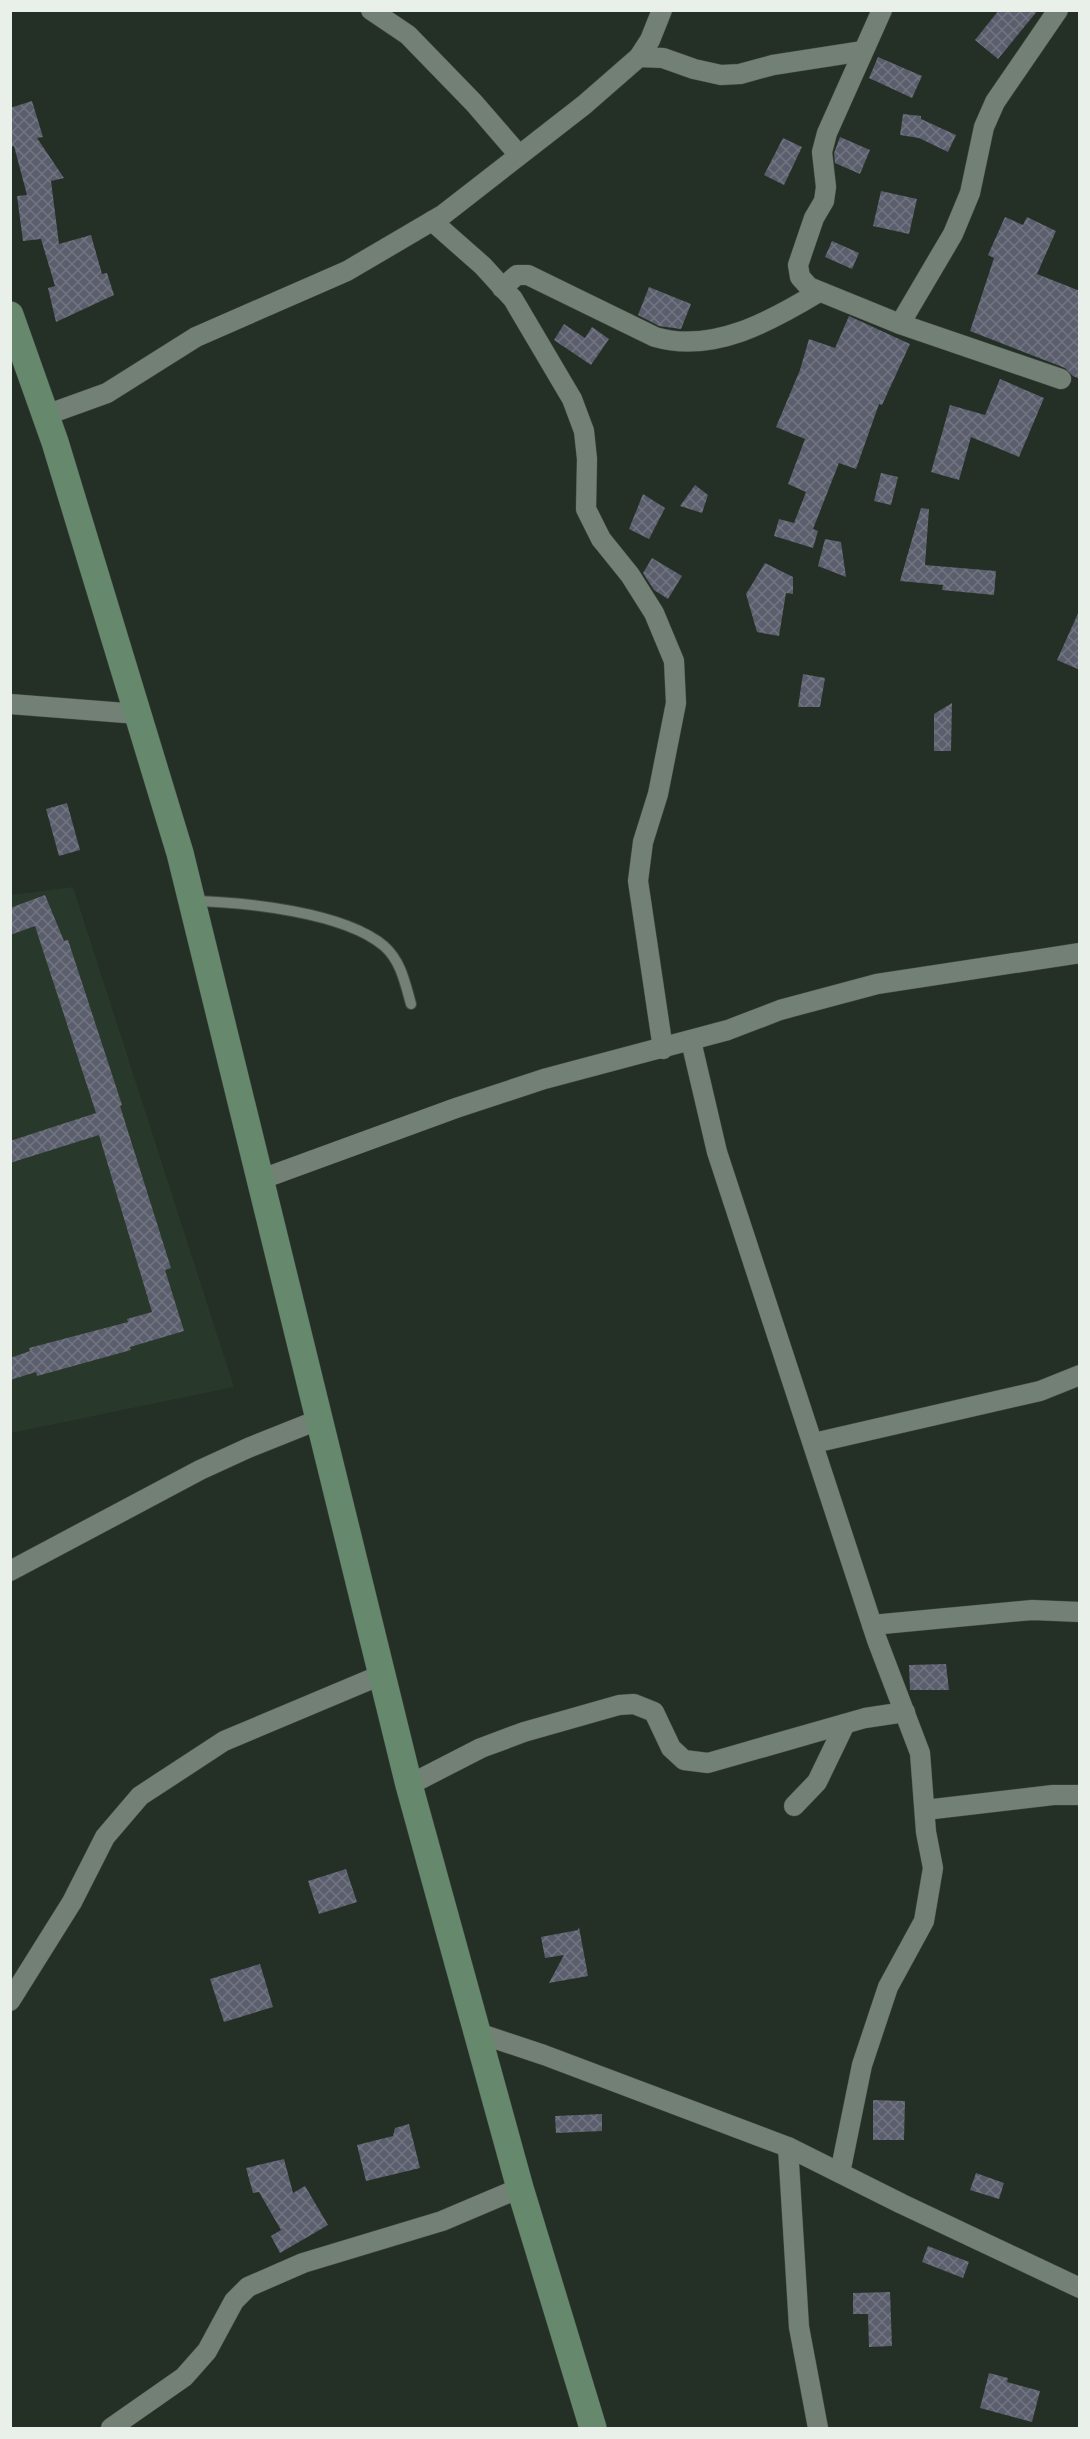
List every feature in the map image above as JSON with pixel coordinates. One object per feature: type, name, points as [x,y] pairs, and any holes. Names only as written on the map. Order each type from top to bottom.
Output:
[{"type":"main road","points":[[10,315],[46,415],[180,853],[409,1785],[520,2188],[593,2428]]},
{"type":"street","points":[[370,10],[408,35],[474,103],[519,155]]},
{"type":"street","points":[[46,415],[107,393],[196,337],[347,271],[432,221],[584,105],[639,57],[650,40],[662,10]]},
{"type":"street","points":[[882,10],[827,133],[822,152],[826,187],[824,201],[814,218],[798,266],[800,277],[809,287],[819,292],[900,324],[1060,379]]},
{"type":"street","points":[[900,324],[953,234],[970,193],[984,127],[995,102],[1058,10]]},
{"type":"street","points":[[639,57],[663,58],[694,69],[722,75],[740,74],[773,65],[863,51]]},
{"type":"street","points":[[432,221],[483,266],[513,299],[572,399],[584,431],[587,459],[586,508],[601,539],[630,575],[654,613],[674,661],[676,703],[658,794],[644,842],[638,881],[663,1048]]},
{"type":"street","points":[[502,288],[517,275],[528,275],[656,337],[672,342],[698,341],[751,328],[784,314],[819,292]]},
{"type":"street","points":[[10,704],[138,714]]},
{"type":"street","points":[[259,1180],[511,1090],[728,1030],[780,1010],[877,984],[1080,953]]},
{"type":"street","points":[[691,1041],[717,1152],[872,1625],[920,1753],[933,1868],[924,1921],[884,1998],[862,2065],[840,2173]]},
{"type":"street","points":[[814,1443],[1040,1390],[1080,1375]]},
{"type":"street","points":[[10,1571],[201,1470],[318,1420]]},
{"type":"street","points":[[872,1625],[1032,1611],[1080,1612]]},
{"type":"street","points":[[10,2001],[67,1911],[105,1837],[140,1796],[224,1741],[381,1675]]},
{"type":"street","points":[[409,1785],[481,1748],[524,1732],[619,1705],[634,1704],[654,1712],[671,1748],[684,1760],[708,1763],[845,1724],[905,1712]]},
{"type":"street","points":[[794,1806],[817,1782],[845,1724]]},
{"type":"street","points":[[925,1810],[1080,1795]]},
{"type":"street","points":[[476,2032],[544,2055],[788,2147],[1080,2288]]},
{"type":"street","points":[[788,2147],[799,2327],[818,2428]]},
{"type":"street","points":[[111,2428],[184,2377],[207,2351],[234,2301],[248,2287],[303,2263],[442,2221],[520,2188]]},
{"type":"lane","points":[[192,901],[289,911],[354,928],[384,946],[401,969],[411,1004]]},
{"type":"shaded area","points":[[73,887],[234,1387],[11,1433],[10,895]]},
{"type":"building","points":[[999,10],[1038,10],[998,59],[975,40]]},
{"type":"building","points":[[878,57],[922,76],[912,98],[869,78]]},
{"type":"building","points":[[32,101],[43,137],[37,138],[64,178],[51,181],[59,244],[91,235],[102,274],[107,273],[114,295],[56,322],[48,288],[55,286],[41,239],[23,241],[17,196],[27,195],[14,146],[10,147],[10,108]]},
{"type":"building","points":[[903,114],[921,116],[921,119],[956,135],[948,152],[919,138],[900,135]]},
{"type":"building","points":[[840,137],[870,150],[860,174],[835,163],[834,153]]},
{"type":"building","points":[[783,138],[802,147],[784,185],[764,175]]},
{"type":"building","points":[[881,191],[917,199],[909,234],[873,226]]},
{"type":"building","points":[[1005,217],[1023,225],[1027,217],[1056,231],[1037,274],[1080,291],[1080,379],[1065,368],[970,331],[994,258],[988,255]]},
{"type":"building","points":[[832,241],[859,253],[852,269],[825,257]]},
{"type":"building","points":[[649,287],[691,304],[681,329],[659,326],[638,315]]},
{"type":"building","points":[[849,316],[910,344],[882,405],[879,404],[856,469],[839,463],[813,529],[818,531],[813,548],[774,536],[779,519],[794,523],[806,492],[788,484],[805,439],[776,427],[800,370],[809,339],[835,348]]},
{"type":"building","points":[[564,324],[585,338],[592,327],[609,339],[591,365],[554,340]]},
{"type":"building","points":[[1000,379],[1044,398],[1019,457],[971,437],[959,480],[931,472],[950,405],[985,415]]},
{"type":"building","points":[[881,473],[898,477],[891,505],[874,501]]},
{"type":"building","points":[[695,485],[708,495],[702,513],[680,506]]},
{"type":"building","points":[[643,494],[665,508],[649,539],[629,529]]},
{"type":"building","points":[[921,508],[929,509],[925,565],[996,571],[994,595],[942,590],[943,585],[900,581]]},
{"type":"building","points":[[825,539],[841,542],[846,577],[818,566]]},
{"type":"building","points":[[652,558],[682,576],[668,599],[654,590],[643,573]]},
{"type":"building","points":[[765,563],[793,577],[793,594],[786,593],[779,636],[757,632],[746,594]]},
{"type":"building","points":[[1080,609],[1080,670],[1057,660]]},
{"type":"building","points":[[803,674],[825,678],[820,707],[798,707]]},
{"type":"building","points":[[952,703],[951,751],[934,751],[934,714]]},
{"type":"building","points":[[67,803],[80,850],[59,856],[46,809]]},
{"type":"building","points":[[45,895],[64,941],[68,940],[122,1105],[120,1106],[171,1268],[165,1270],[184,1331],[130,1347],[131,1350],[37,1376],[36,1372],[10,1380],[10,1358],[30,1351],[29,1348],[128,1322],[127,1319],[152,1312],[99,1135],[10,1163],[10,1141],[96,1113],[35,926],[10,935],[10,908]]},
{"type":"building","points":[[946,1664],[949,1690],[910,1690],[909,1665]]},
{"type":"building","points":[[346,1869],[357,1902],[319,1914],[308,1881]]},
{"type":"building","points":[[579,1927],[588,1976],[549,1983],[564,1955],[545,1958],[541,1937],[578,1930]]},
{"type":"building","points":[[260,1964],[273,2007],[224,2022],[210,1979]]},
{"type":"building","points":[[873,2100],[905,2101],[904,2140],[873,2140]]},
{"type":"building","points":[[602,2114],[602,2131],[556,2133],[555,2116]]},
{"type":"building","points":[[409,2124],[420,2168],[366,2181],[357,2145],[393,2136],[395,2128]]},
{"type":"building","points":[[284,2159],[293,2193],[305,2186],[328,2225],[280,2253],[271,2236],[281,2230],[259,2192],[253,2193],[246,2168]]},
{"type":"building","points":[[976,2173],[1004,2183],[999,2199],[970,2190]]},
{"type":"building","points":[[928,2246],[969,2262],[963,2278],[922,2262]]},
{"type":"building","points":[[890,2292],[892,2346],[869,2347],[868,2314],[853,2314],[853,2293]]},
{"type":"building","points":[[989,2373],[1008,2378],[1007,2382],[1040,2391],[1032,2422],[980,2408]]}]
